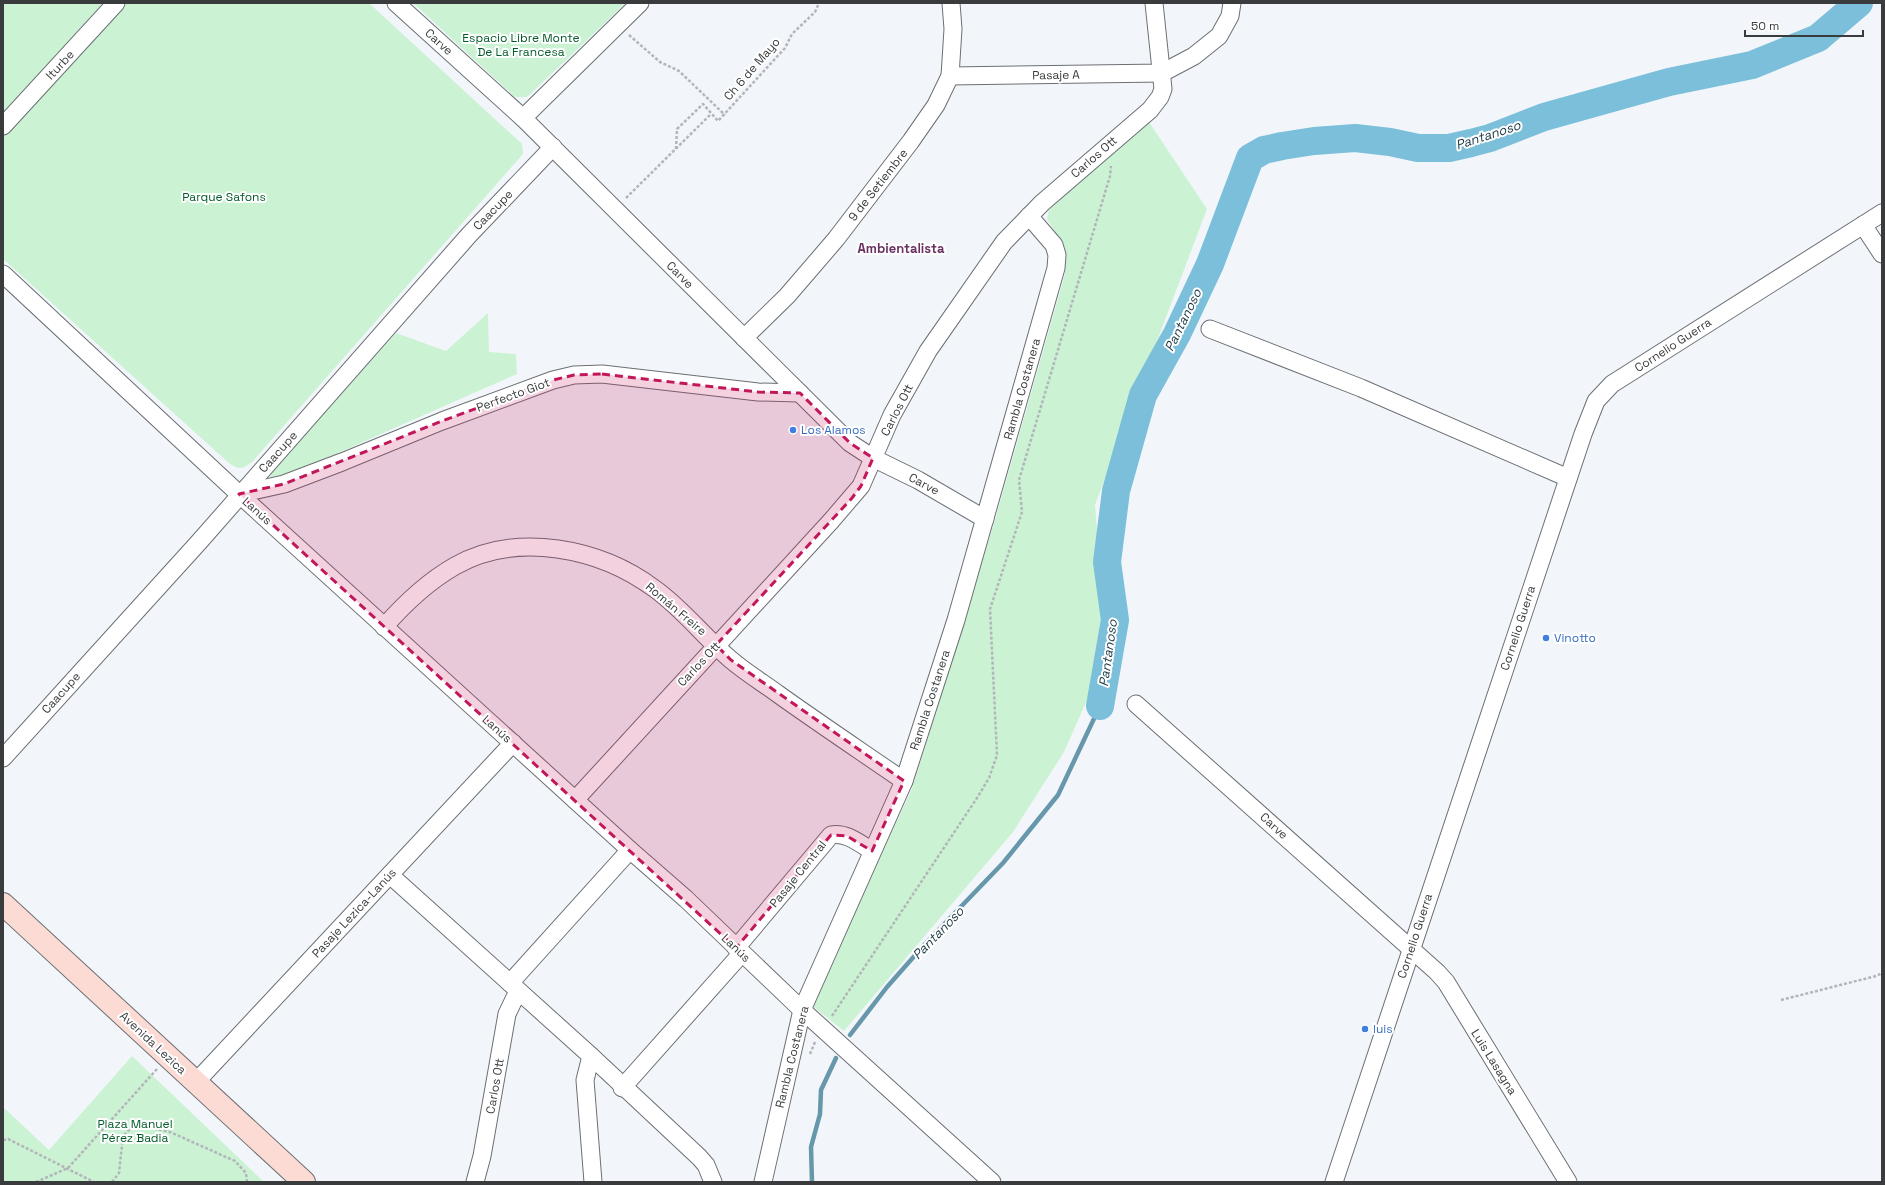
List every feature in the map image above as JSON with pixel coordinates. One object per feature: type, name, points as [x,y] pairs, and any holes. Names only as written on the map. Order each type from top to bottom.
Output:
[{"type":"street","name":"Iturbe","points":[[3,126],[116,3]]},
{"type":"street","name":"Carve","points":[[396,3],[523,118],[850,443],[873,458],[918,480],[985,518]]},
{"type":"street","points":[[523,118],[640,3]]},
{"type":"street","name":"9 de Setiembre","points":[[744,338],[786,296],[836,238],[911,141],[936,105],[950,76],[953,29],[951,3]]},
{"type":"street","name":"Carlos Ott","points":[[575,800],[852,498],[861,486],[892,416],[928,351],[1004,242],[1029,216],[1150,110],[1160,97],[1163,89],[1154,3]]},
{"type":"street","points":[[1162,74],[1194,56],[1220,36],[1230,16],[1232,3]]},
{"type":"street","name":"Pasaje A","points":[[950,76],[1162,74]]},
{"type":"street","name":"Caacupe","points":[[3,758],[199,542],[239,494],[276,455],[469,234],[552,147]]},
{"type":"street","name":"Cornelio Guerra","points":[[1334,1182],[1568,478],[1596,401],[1612,384],[1882,213]]},
{"type":"street","name":"Rambla Costanera","points":[[763,1182],[802,1010],[904,781],[956,620],[1056,268],[1057,255],[1054,245],[1029,216]]},
{"type":"street","points":[[1863,224],[1882,254]]},
{"type":"street","name":"Lanús","points":[[3,274],[239,494],[630,850],[686,899],[802,1010],[992,1182]]},
{"type":"street","points":[[1210,329],[1361,388],[1568,478]]},
{"type":"street","name":"Perfecto Giot","points":[[239,494],[284,484],[442,421],[553,380],[574,375],[602,374],[758,392],[800,393]]},
{"type":"street","name":"Román Freire","points":[[384,626],[430,581],[456,566],[480,555],[516,548],[546,548],[579,553],[622,568],[656,589],[731,660],[904,781]]},
{"type":"street","name":"Carve","points":[[1136,704],[1411,949]]},
{"type":"street","name":"Pasaje Lezica-Lanús","points":[[195,1083],[513,743]]},
{"type":"street","name":"Pasaje Central","points":[[739,951],[831,835],[838,834],[847,836],[872,851]]},
{"type":"street","name":"Carlos Ott","points":[[475,1182],[482,1156],[507,1014],[514,987],[630,850]]},
{"type":"street","points":[[390,875],[590,1056],[622,1088],[706,1164],[713,1182]]},
{"type":"street","name":"Avenida Lezica","points":[[3,904],[195,1083],[304,1182]]},
{"type":"street","name":"Luis Lasagna","points":[[1411,949],[1446,982],[1568,1182]]},
{"type":"street","points":[[622,1088],[739,951]]},
{"type":"street","points":[[590,1056],[585,1080],[592,1182]]},
{"type":"path","name":"Ch 6 de Mayo","points":[[676,149],[677,129],[703,104],[718,121],[725,115],[785,48],[792,34],[815,12],[819,3]]},
{"type":"path","points":[[617,26],[660,62],[679,71],[725,115]]},
{"type":"path","points":[[615,210],[711,114]]},
{"type":"path","points":[[810,1055],[823,1029],[977,798],[989,778],[997,755],[990,609],[1022,512],[1019,480],[1110,176],[1113,142]]},
{"type":"path","points":[[1781,1000],[1876,976],[1882,973]]},
{"type":"path","points":[[36,1182],[68,1168],[168,1057]]},
{"type":"path","points":[[112,1182],[118,1173],[123,1136],[135,1124],[170,1132],[235,1161],[246,1173],[247,1182]]},
{"type":"path","points":[[3,1140],[8,1140],[94,1182]]},
{"type":"highlighted area","points":[[602,374],[758,392],[800,393],[850,443],[873,458],[861,486],[852,498],[716,645],[731,660],[904,781],[872,851],[847,836],[831,835],[736,948],[239,494],[284,484],[442,421],[553,380],[574,375]]},
{"type":"green space","points":[[3,3],[103,3],[3,113]]},
{"type":"green space","name":"Parque Safons","points":[[126,3],[369,3],[522,144],[523,154],[252,462],[241,468],[230,464],[3,259],[3,137]]},
{"type":"green space","name":"Espacio Libre Monte De La Francesa","points":[[413,3],[626,3],[527,97],[515,97]]},
{"type":"green space","points":[[1147,119],[1207,209],[1095,505],[1105,623],[1095,682],[1064,752],[1013,832],[844,1031],[810,1004],[912,789],[995,520],[1065,274],[1063,251],[1056,234],[1047,219],[1049,210]]},
{"type":"green space","points":[[488,313],[489,352],[516,354],[517,374],[286,476],[272,479],[270,477],[275,467],[396,333],[446,351]]},
{"type":"green space","name":"Plaza Manuel Pérez Badia","points":[[132,1056],[264,1182],[3,1182],[3,1107],[49,1150]]},
{"type":"waterway","name":"Pantanoso","points":[[1100,706],[1115,620],[1107,562],[1116,491],[1143,395],[1177,334],[1210,264],[1250,158],[1264,150],[1282,146],[1314,141],[1355,138],[1390,142],[1418,148],[1449,148],[1471,143],[1490,138],[1544,117],[1669,82],[1752,65],[1818,38],[1859,3]]},
{"type":"waterway","name":"Pantanoso","points":[[850,1035],[887,987],[925,944],[1003,863],[1058,795],[1100,706]]},
{"type":"waterway","name":"Pantanoso","points":[[812,1182],[811,1147],[820,1114],[821,1090],[836,1058]]},
{"type":"place","name":"Los Alamos","points":[[793,430]]},
{"type":"place","name":"Vinotto","points":[[1546,638]]},
{"type":"place","name":"luis","points":[[1365,1029]]},
{"type":"district","name":"Ambientalista","points":[[901,248]]}]
